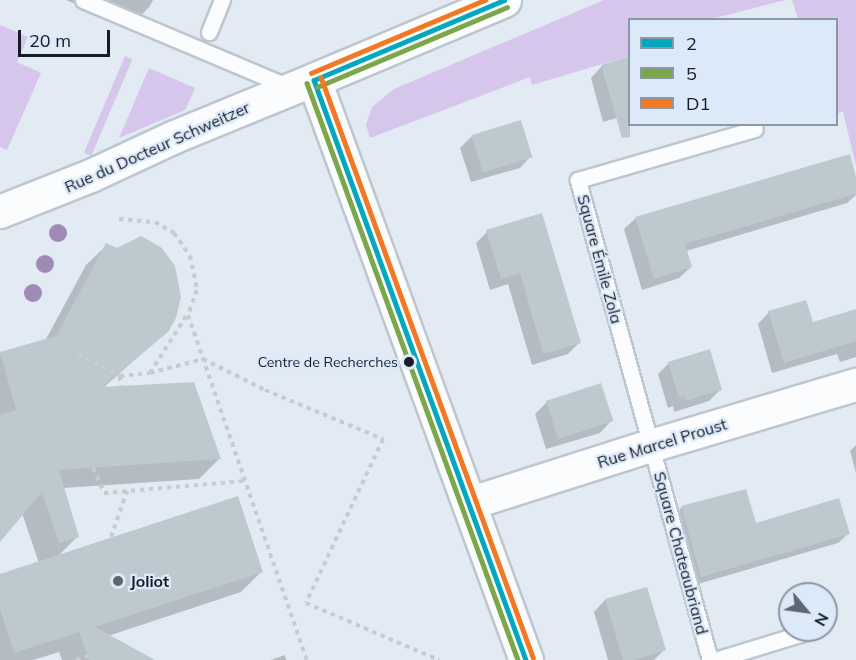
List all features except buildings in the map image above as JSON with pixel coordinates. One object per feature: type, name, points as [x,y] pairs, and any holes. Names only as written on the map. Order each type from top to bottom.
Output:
[{"type":"street","points":[[504,0],[302,84],[469,504],[526,660]]},
{"type":"street","name":"Rue du Docteur Schweitzer","points":[[0,212],[81,180],[302,84]]},
{"type":"street","name":"Rue Marcel Proust","points":[[469,504],[651,446],[856,385]]},
{"type":"lane","points":[[83,0],[302,84]]},
{"type":"lane","points":[[208,32],[222,0]]},
{"type":"lane","name":"Square Émile Zola","points":[[651,446],[578,180],[755,129]]},
{"type":"lane","name":"Square Chateaubriand","points":[[651,446],[710,660]]},
{"type":"lane","points":[[715,660],[778,641]]},
{"type":"path","points":[[119,219],[155,222],[174,233],[190,256],[196,290],[188,315],[150,373]]},
{"type":"path","points":[[188,315],[307,660]]},
{"type":"path","points":[[78,354],[120,376],[150,373],[203,359],[265,390],[383,439],[306,603],[439,660]]},
{"type":"path","points":[[120,376],[121,387]]},
{"type":"path","points":[[93,468],[104,493],[245,480]]},
{"type":"path","points":[[111,537],[128,491]]},
{"type":"path","points":[[76,660],[88,656]]},
{"type":"shaded area","points":[[604,0],[786,0],[715,18],[628,18],[628,56],[532,85],[530,77],[370,138],[366,125],[372,107],[394,89]]},
{"type":"shaded area","points":[[792,0],[856,0],[856,166],[843,112],[838,113],[838,18],[798,18]]},
{"type":"shaded area","points":[[0,25],[28,37],[17,62],[41,73],[7,150],[0,147]]},
{"type":"shaded area","points":[[125,56],[132,59],[91,156],[84,153]]},
{"type":"shaded area","points":[[149,68],[195,88],[185,110],[119,138]]},
{"type":"transit line","name":"D1","points":[[311,73],[485,0]]},
{"type":"transit line","name":"2","points":[[314,80],[504,0]]},
{"type":"transit line","name":"5","points":[[317,87],[507,7]]},
{"type":"transit line","name":"D1","points":[[321,77],[533,657]]},
{"type":"transit line","name":"2","points":[[314,80],[526,660]]},
{"type":"transit line","name":"5","points":[[307,83],[518,660]]},
{"type":"place","name":"Centre de Recherches","points":[[409,362]]},
{"type":"place","name":"Joliot","points":[[118,581]]}]
